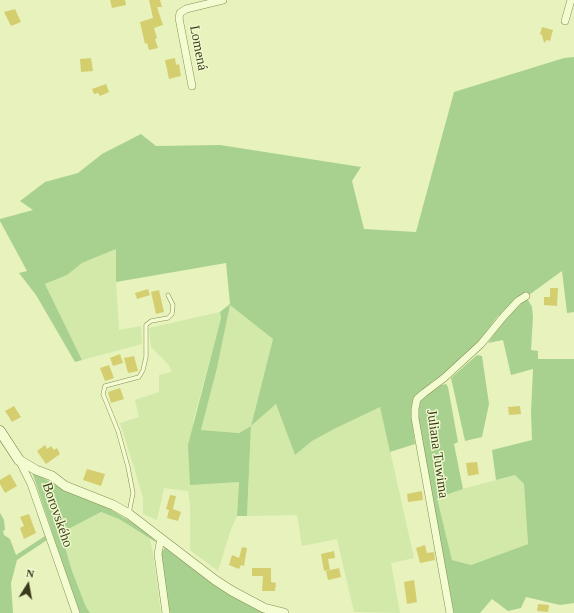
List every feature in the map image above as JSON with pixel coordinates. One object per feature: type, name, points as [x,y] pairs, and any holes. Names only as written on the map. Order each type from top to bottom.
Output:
[{"type":"main road","name":"Borovského","points":[[0,431],[19,460]]},
{"type":"street","name":"Lomená","points":[[192,86],[179,18],[180,13],[186,9],[223,0]]},
{"type":"street","points":[[565,21],[571,0]]},
{"type":"street","name":"Juliana Tuwima","points":[[450,613],[415,418],[415,408],[418,399],[424,392],[444,378],[481,344],[518,301],[526,296]]},
{"type":"street","points":[[19,460],[36,470],[52,476],[65,486],[112,505],[129,514],[214,580],[264,608],[284,613]]},
{"type":"street","name":"Borovského","points":[[19,460],[28,478],[76,613]]},
{"type":"street","points":[[28,478],[36,470]]},
{"type":"street","points":[[161,538],[158,554],[166,613]]},
{"type":"lane","points":[[129,514],[133,493],[128,467],[118,431],[103,394],[105,386],[139,377],[143,370],[146,357],[146,325],[151,321],[168,318],[172,314],[173,306],[168,295]]},
{"type":"green space","points":[[574,57],[574,312],[567,313],[562,271],[522,300],[528,300],[532,307],[533,317],[531,350],[538,351],[538,359],[574,359],[574,603],[560,605],[526,597],[521,608],[508,611],[492,599],[480,613],[454,613],[432,496],[417,413],[419,400],[436,386],[446,384],[448,387],[458,442],[454,444],[463,489],[437,498],[452,560],[471,565],[528,544],[524,484],[515,475],[496,480],[492,450],[532,440],[531,412],[533,369],[511,375],[503,340],[488,343],[507,315],[519,302],[498,316],[475,347],[443,376],[432,382],[413,400],[411,414],[415,444],[390,452],[380,407],[312,441],[295,455],[276,404],[251,426],[247,516],[237,516],[239,482],[190,485],[188,445],[221,318],[220,312],[230,304],[226,263],[116,282],[116,249],[82,263],[67,275],[45,284],[82,360],[75,362],[36,295],[19,273],[27,271],[0,221],[0,219],[33,210],[20,201],[45,182],[78,173],[102,154],[141,134],[156,146],[220,145],[361,167],[352,181],[364,229],[416,232],[454,92],[564,58]],"holes":[[[230,305],[273,339],[251,426],[239,433],[201,430],[217,368]]]},
{"type":"green space","points":[[116,249],[116,282],[119,330],[141,326],[142,344],[82,360],[45,284],[67,275],[82,263]]},
{"type":"green space","points":[[230,304],[273,339],[251,426],[239,433],[201,430],[217,368]]},
{"type":"green space","points":[[220,312],[221,318],[193,422],[239,482],[237,516],[230,532],[218,571],[190,550],[190,505],[188,491],[164,488],[157,520],[143,514],[143,498],[120,423],[139,417],[135,400],[159,392],[159,375],[172,372],[168,364],[151,347],[149,328]]},
{"type":"green space","points":[[477,355],[482,356],[489,404],[482,437],[465,441],[451,378]]},
{"type":"green space","points":[[276,404],[295,455],[312,441],[380,406],[414,558],[391,563],[400,613],[354,612],[337,539],[302,546],[297,515],[247,516],[251,426]]},
{"type":"green space","points":[[31,469],[38,475],[66,491],[107,507],[146,531],[157,543],[119,519],[101,512],[61,533],[72,571],[86,607],[90,613],[79,613]]},
{"type":"green space","points":[[515,475],[524,484],[528,544],[471,565],[452,560],[437,498],[463,489]]},
{"type":"green space","points":[[36,511],[47,540],[17,560],[11,583],[13,613],[0,613],[0,513],[4,520],[4,535],[10,539],[16,555],[45,536]]},
{"type":"green space","points":[[101,512],[119,519],[150,539],[161,613],[90,613],[86,607],[72,571],[61,533]]},
{"type":"green space","points":[[165,547],[207,579],[246,604],[273,613],[169,613],[161,554]]},
{"type":"building","points":[[110,0],[125,0],[126,5],[112,8]]},
{"type":"building","points":[[149,0],[160,0],[162,7],[157,7],[163,25],[154,28],[158,48],[149,50],[147,43],[145,44],[140,22],[153,18]]},
{"type":"building","points":[[15,9],[21,22],[11,26],[4,12]]},
{"type":"building","points":[[542,27],[553,30],[550,41],[547,40],[544,43],[542,35],[540,34]]},
{"type":"building","points":[[91,58],[93,71],[81,72],[80,59]]},
{"type":"building","points":[[175,58],[176,65],[179,64],[181,76],[169,79],[165,60]]},
{"type":"building","points":[[106,84],[109,92],[100,96],[98,93],[94,94],[92,89]]},
{"type":"building","points":[[550,288],[558,288],[557,306],[544,305],[544,297],[550,297]]},
{"type":"building","points":[[148,289],[150,295],[137,299],[135,293]]},
{"type":"building","points":[[159,290],[164,312],[156,314],[151,292]]},
{"type":"building","points":[[120,354],[123,363],[113,366],[110,358]]},
{"type":"building","points":[[134,356],[138,371],[128,373],[124,358]]},
{"type":"building","points":[[109,365],[114,378],[105,381],[100,368]]},
{"type":"building","points":[[120,388],[124,399],[111,403],[108,392]]},
{"type":"building","points":[[14,406],[21,417],[12,422],[5,411]]},
{"type":"building","points":[[520,406],[521,414],[509,415],[508,407]]},
{"type":"building","points":[[45,445],[47,449],[51,446],[54,450],[57,448],[60,454],[46,464],[37,451]]},
{"type":"building","points":[[477,462],[479,474],[468,476],[466,463]]},
{"type":"building","points":[[87,469],[105,474],[101,486],[83,480]]},
{"type":"building","points":[[10,474],[17,486],[5,493],[0,484],[0,480]]},
{"type":"building","points":[[422,491],[423,500],[408,502],[407,494]]},
{"type":"building","points":[[170,495],[176,496],[173,509],[181,512],[178,521],[167,518],[169,510],[166,509]]},
{"type":"building","points":[[29,514],[36,533],[24,539],[20,528],[24,526],[20,517]]},
{"type":"building","points":[[425,545],[427,553],[434,552],[435,560],[420,563],[416,548]]},
{"type":"building","points":[[242,547],[247,548],[244,566],[241,565],[239,569],[229,565],[232,555],[239,558]]},
{"type":"building","points":[[334,551],[335,558],[328,559],[330,570],[324,571],[321,554]]},
{"type":"building","points":[[252,568],[271,568],[271,582],[276,583],[275,591],[262,591],[263,576],[252,576]]},
{"type":"building","points":[[339,568],[341,577],[328,580],[326,571]]},
{"type":"building","points":[[414,580],[417,602],[407,604],[404,582]]},
{"type":"building","points":[[538,604],[549,605],[548,612],[537,611]]}]
